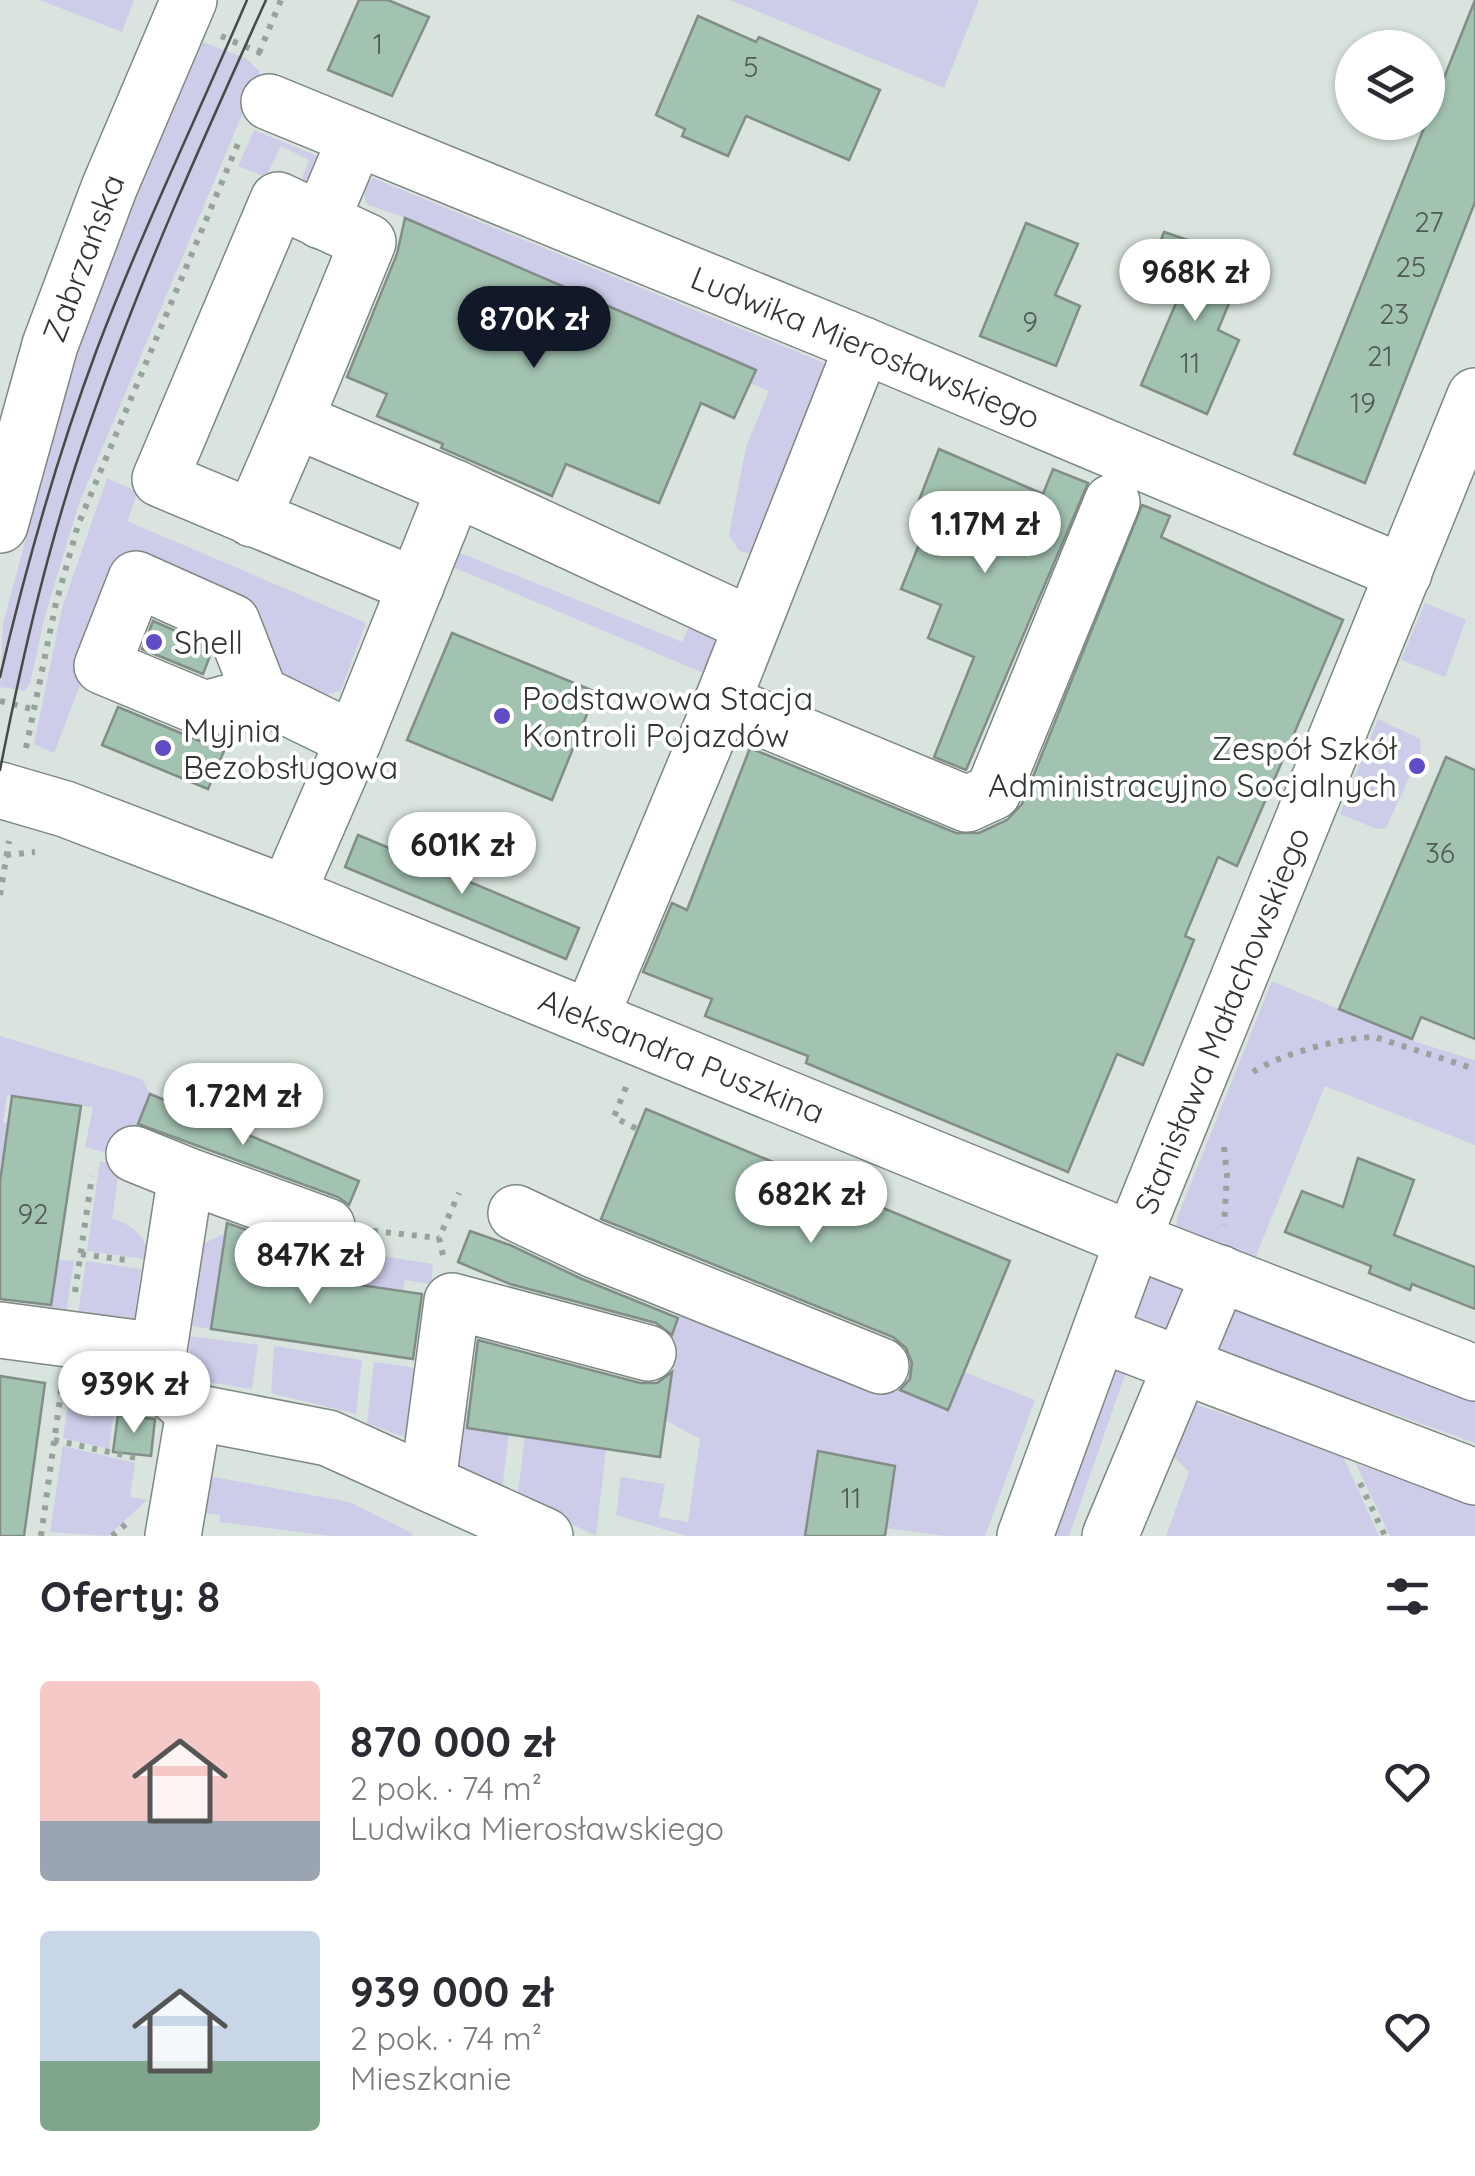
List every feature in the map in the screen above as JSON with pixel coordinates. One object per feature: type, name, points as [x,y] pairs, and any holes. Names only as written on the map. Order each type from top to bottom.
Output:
[{"type":"street","name":"Zabrzańska","points":[[0,524],[50,345],[108,188],[189,0]]},
{"type":"street","name":"Ludwika Mierosławskiego","points":[[264,77],[356,138],[863,345],[1404,574]]},
{"type":"street","points":[[321,220],[356,138]]},
{"type":"street","points":[[252,519],[368,242],[278,200],[160,479],[252,519],[416,586]]},
{"type":"street","points":[[591,1016],[722,702],[863,345]]},
{"type":"street","name":"Stanisława Małachowskiego","points":[[1025,1536],[1133,1240],[1475,396]]},
{"type":"street","points":[[295,420],[455,488],[751,625]]},
{"type":"street","points":[[287,894],[354,740],[455,488]]},
{"type":"street","points":[[722,702],[966,804],[993,792],[1112,502]]},
{"type":"street","points":[[260,694],[354,740]]},
{"type":"street","name":"Aleksandra Puszkina","points":[[0,790],[65,809],[287,894],[1133,1240],[1475,1373]]},
{"type":"street","points":[[134,1154],[328,1226]]},
{"type":"street","points":[[186,1175],[157,1362],[166,1387],[194,1412],[328,1438],[448,1506],[544,1536]]},
{"type":"street","points":[[516,1213],[594,1250],[881,1366]]},
{"type":"street","points":[[1110,1536],[1220,1273]]},
{"type":"street","points":[[448,1506],[452,1300],[648,1352]]},
{"type":"street","points":[[0,1330],[159,1351]]},
{"type":"street","points":[[1100,1334],[1475,1476]]},
{"type":"street","points":[[173,1536],[194,1412]]},
{"type":"path","points":[[264,77],[281,0]]},
{"type":"path","points":[[0,700],[32,708]]},
{"type":"path","points":[[1242,1080],[1262,1066],[1359,1037],[1375,1036],[1475,1069]]},
{"type":"path","points":[[636,1084],[626,1087],[614,1117],[638,1128]]},
{"type":"path","points":[[1220,1273],[1227,1174],[1222,1132]]},
{"type":"path","points":[[452,1300],[440,1238],[459,1193]]},
{"type":"path","points":[[328,1226],[440,1238]]},
{"type":"path","points":[[54,1440],[146,1460]]},
{"type":"shaded area","points":[[40,0],[134,0],[122,32]]},
{"type":"shaded area","points":[[730,0],[979,0],[944,88]]},
{"type":"shaded area","points":[[203,42],[247,59],[260,72],[80,501],[46,612],[30,683],[25,691],[0,687],[3,624],[87,310],[141,176]]},
{"type":"shaded area","points":[[254,130],[318,156],[317,184],[300,183],[309,160],[281,146],[266,177],[238,166]]},
{"type":"shaded area","points":[[373,178],[834,367],[753,554],[739,551],[729,535],[746,447],[769,391],[750,383],[755,370],[366,204],[363,187]]},
{"type":"shaded area","points":[[107,478],[138,492],[127,521],[366,623],[341,690],[317,698],[290,689],[251,602],[130,554],[54,753],[34,744],[62,608]]},
{"type":"shaded area","points":[[453,550],[682,642],[695,614],[717,628],[723,646],[713,677],[453,567]]},
{"type":"shaded area","points":[[1425,603],[1466,620],[1445,677],[1401,660]]},
{"type":"shaded area","points":[[1378,719],[1420,739],[1421,752],[1386,828],[1377,829],[1340,814]]},
{"type":"shaded area","points":[[1272,981],[1416,1042],[1475,1060],[1475,1145],[1325,1086],[1253,1263],[1176,1228]]},
{"type":"shaded area","points":[[0,1036],[142,1079],[150,1094],[122,1157],[85,1147],[93,1107],[7,1095],[3,1122],[8,1123],[0,1182]]},
{"type":"shaded area","points":[[100,1161],[120,1165],[112,1218],[138,1233],[152,1260],[87,1251]]},
{"type":"shaded area","points":[[227,1232],[433,1264],[431,1284],[405,1280],[403,1291],[251,1269],[252,1259],[223,1255],[211,1329],[192,1326],[203,1244]]},
{"type":"shaded area","points":[[59,1260],[74,1261],[64,1326],[51,1310]]},
{"type":"shaded area","points":[[86,1261],[141,1269],[132,1336],[76,1327]]},
{"type":"shaded area","points":[[697,1267],[1035,1400],[985,1536],[945,1536],[886,1528],[895,1466],[818,1452],[805,1536],[687,1536],[616,1515],[621,1477],[665,1484],[659,1517],[688,1522],[700,1439],[665,1420],[673,1367],[669,1345]]},
{"type":"shaded area","points":[[1148,1271],[1185,1287],[1176,1334],[1125,1317]]},
{"type":"shaded area","points":[[1243,1307],[1475,1398],[1475,1443],[1206,1346],[1222,1313]]},
{"type":"shaded area","points":[[189,1336],[258,1345],[252,1389],[203,1381],[191,1363]]},
{"type":"shaded area","points":[[274,1346],[362,1360],[356,1414],[271,1393]]},
{"type":"shaded area","points":[[374,1362],[431,1370],[422,1444],[367,1423]]},
{"type":"shaded area","points":[[1109,1362],[1129,1363],[1069,1536],[1042,1536]]},
{"type":"shaded area","points":[[73,1368],[134,1379],[129,1411],[114,1409],[109,1449],[63,1438]]},
{"type":"shaded area","points":[[1184,1400],[1343,1456],[1379,1536],[1166,1536],[1189,1472],[1164,1447]]},
{"type":"shaded area","points":[[457,1406],[469,1408],[466,1428],[509,1434],[502,1489],[445,1464]]},
{"type":"shaded area","points":[[525,1437],[606,1449],[596,1536],[517,1498]]},
{"type":"shaded area","points":[[63,1446],[135,1463],[130,1497],[147,1500],[108,1536],[50,1532]]},
{"type":"shaded area","points":[[1356,1464],[1475,1504],[1475,1536],[1390,1536]]},
{"type":"shaded area","points":[[187,1472],[349,1502],[412,1536],[331,1536],[220,1522],[220,1515],[192,1512]]},
{"type":"building","points":[[359,0],[388,0],[429,17],[392,96],[328,70]]},
{"type":"building","points":[[1475,0],[1475,202],[1365,483],[1294,454],[1419,140],[1445,140],[1445,75]]},
{"type":"building","points":[[698,16],[756,42],[759,37],[880,90],[849,160],[746,116],[728,156],[682,136],[685,129],[656,115]]},
{"type":"building","points":[[405,218],[756,370],[734,418],[701,403],[659,503],[566,464],[552,496],[377,416],[387,394],[347,377],[397,254]]},
{"type":"building","points":[[1026,223],[1078,244],[1055,295],[1080,306],[1056,366],[980,336]]},
{"type":"building","points":[[1164,232],[1247,260],[1218,330],[1239,340],[1207,414],[1141,385],[1188,275],[1152,263]]},
{"type":"building","points":[[939,449],[1043,494],[1053,469],[1088,483],[966,770],[934,757],[974,657],[928,638],[941,605],[901,589],[929,520],[914,513]]},
{"type":"building","points":[[1142,505],[1170,516],[1161,537],[1343,620],[1237,866],[1218,857],[1185,936],[1194,940],[1143,1065],[1117,1054],[1068,1172],[806,1063],[808,1056],[705,1016],[712,999],[643,972],[672,903],[687,910],[750,748],[956,833],[979,833],[1007,820],[1022,804]]},
{"type":"building","points":[[153,621],[208,645],[211,653],[203,674],[142,649]]},
{"type":"building","name":"Podstawowa Stacja Kontroli Pojazdów","points":[[452,633],[596,692],[552,800],[407,740]]},
{"type":"building","name":"Myjnia Bezobsługowa","points":[[118,707],[224,751],[208,789],[102,745]]},
{"type":"building","points":[[1446,757],[1475,770],[1475,1039],[1421,1017],[1412,1039],[1339,1009]]},
{"type":"building","points":[[358,835],[579,928],[566,959],[345,867]]},
{"type":"building","points":[[150,1094],[359,1181],[349,1205],[338,1197],[138,1124]]},
{"type":"building","points":[[12,1096],[81,1106],[51,1305],[0,1299],[0,1182]]},
{"type":"building","points":[[646,1109],[1010,1261],[948,1410],[900,1390],[910,1379],[912,1363],[906,1348],[893,1337],[601,1219]]},
{"type":"building","points":[[1358,1158],[1414,1180],[1394,1235],[1475,1267],[1475,1309],[1412,1284],[1410,1290],[1369,1273],[1371,1266],[1285,1232],[1302,1191],[1343,1207]]},
{"type":"building","points":[[227,1223],[255,1233],[251,1269],[422,1294],[413,1359],[211,1329]]},
{"type":"building","points":[[470,1231],[678,1318],[672,1335],[656,1323],[510,1284],[458,1262]]},
{"type":"building","points":[[478,1340],[640,1383],[657,1383],[672,1372],[660,1457],[467,1428]]},
{"type":"building","points":[[0,1376],[45,1383],[24,1536],[0,1536]]},
{"type":"building","points":[[118,1415],[155,1419],[151,1456],[113,1452]]},
{"type":"building","points":[[818,1451],[895,1466],[885,1536],[805,1536]]},
{"type":"tram line","points":[[0,677],[43,512],[97,349],[247,0]]},
{"type":"tram line","points":[[0,770],[39,595],[90,423],[151,263],[266,0]]},
{"type":"place","name":"Shell","points":[[154,642]]},
{"type":"place","name":"Podstawowa Stacja Kontroli Pojazdów","points":[[502,716]]},
{"type":"place","name":"Myjnia Bezobsługowa","points":[[163,748]]},
{"type":"place","name":"Zespół Szkół Administracyjno Socjalnych","points":[[1417,766]]}]
